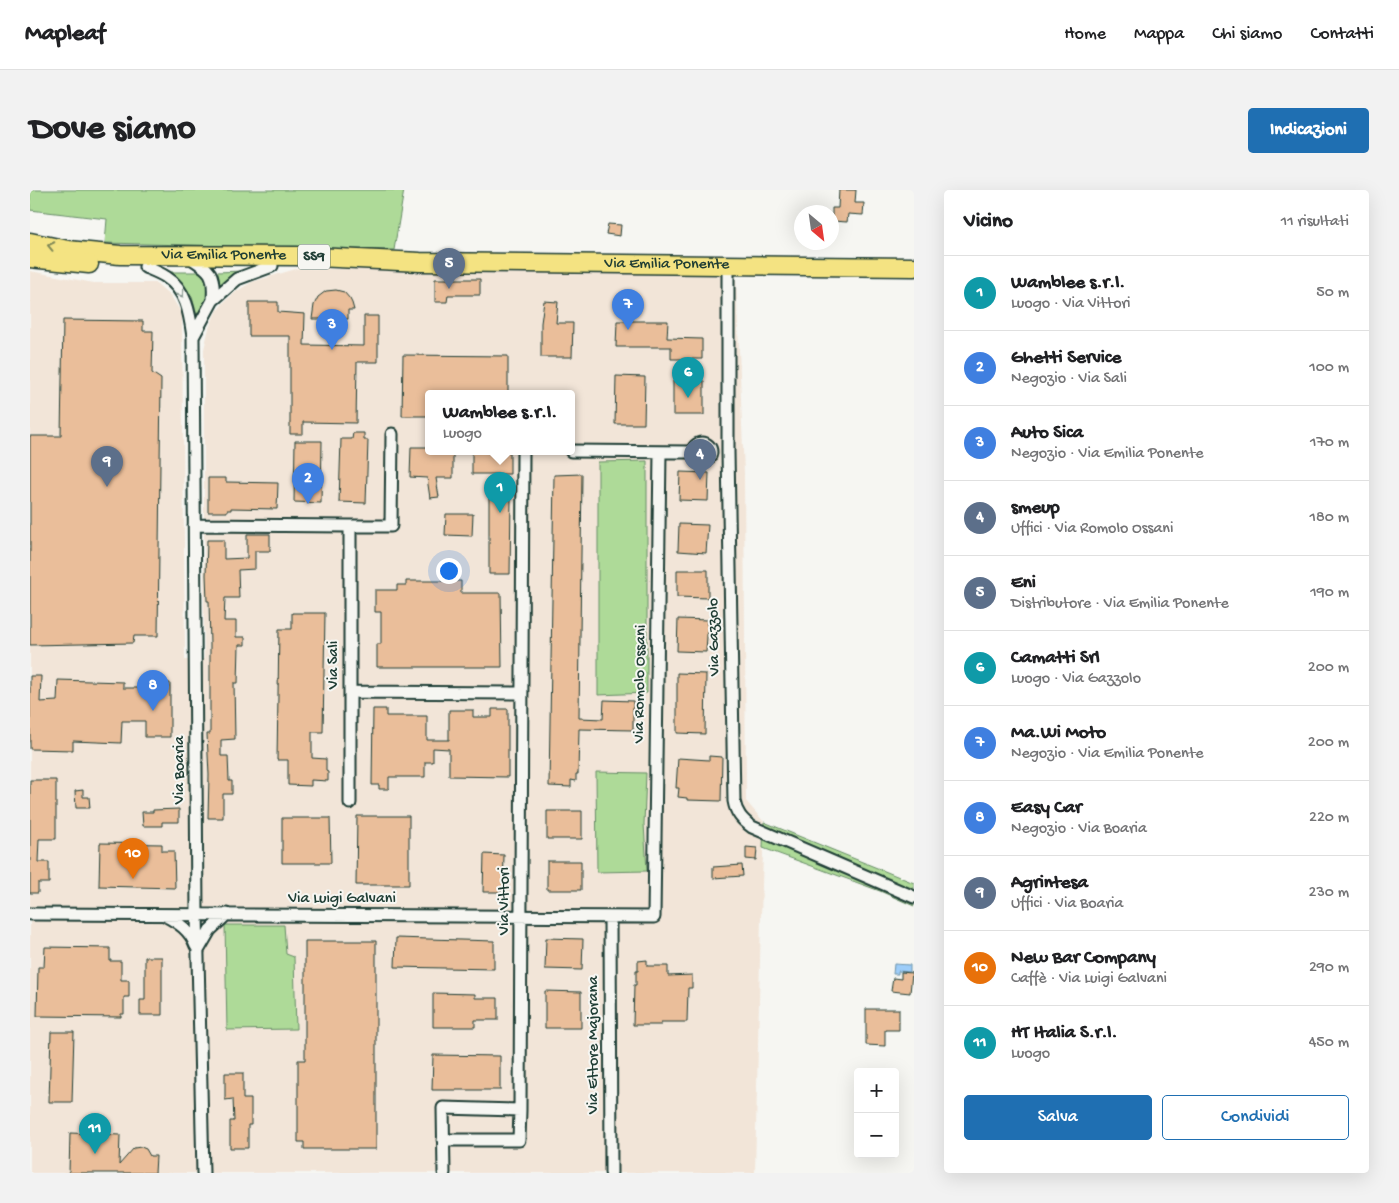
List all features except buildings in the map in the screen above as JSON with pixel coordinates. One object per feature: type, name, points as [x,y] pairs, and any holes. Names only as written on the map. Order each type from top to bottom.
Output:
[{"type":"main road","name":"Via Emilia Ponente","points":[[30,242],[68,250],[120,256],[296,256],[420,262]]},
{"type":"main road","name":"Via Emilia Ponente","points":[[30,258],[119,267],[272,266],[420,262],[914,267]]},
{"type":"street","points":[[187,256],[206,267],[214,284],[213,300]]},
{"type":"street","name":"Via Gazzolo","points":[[728,264],[728,452],[735,807],[741,818],[752,827],[914,897]]},
{"type":"street","name":"Via Boaria","points":[[193,337],[213,300],[237,278],[272,266]]},
{"type":"street","name":"Via Boaria","points":[[145,267],[168,278],[183,295],[190,315],[193,337],[197,914],[203,1173]]},
{"type":"street","points":[[194,525],[391,526],[392,434]]},
{"type":"street","points":[[575,451],[692,452],[694,458],[700,461],[706,460],[711,452],[728,452]]},
{"type":"street","name":"Via Romolo Ossani","points":[[654,917],[660,452]]},
{"type":"street","name":"Via Vittori","points":[[443,1140],[520,1140],[523,455]]},
{"type":"street","name":"Via Sali","points":[[350,526],[350,803]]},
{"type":"street","points":[[350,692],[522,693]]},
{"type":"street","name":"Via Luigi Galvani","points":[[30,914],[654,917]]},
{"type":"street","points":[[163,914],[188,932],[198,950]]},
{"type":"street","points":[[198,950],[210,930],[227,914]]},
{"type":"street","name":"Via Ettore Majorana","points":[[610,917],[612,1173]]},
{"type":"street","points":[[444,1173],[443,1108],[520,1110]]},
{"type":"shaded area","points":[[299,268],[736,275],[744,474],[746,801],[764,822],[755,1173],[30,1173],[30,271],[94,283],[156,283],[171,296],[182,314],[185,660],[204,659],[204,349],[209,328],[215,314],[224,302],[252,282]]},
{"type":"green space","points":[[30,190],[404,190],[394,250],[105,243],[107,219],[30,210]]},
{"type":"green space","points":[[242,271],[220,289],[217,272]]},
{"type":"green space","points":[[169,272],[203,272],[211,282],[210,290],[198,319],[192,297]]},
{"type":"green space","points":[[647,461],[647,693],[598,695],[598,462]]},
{"type":"green space","points":[[596,772],[646,773],[644,824],[647,871],[597,872]]},
{"type":"green space","points":[[764,822],[914,883],[914,906],[880,891],[763,848]]},
{"type":"green space","points":[[225,925],[284,925],[286,954],[294,957],[296,1029],[227,1030]]},
{"type":"water","points":[[894,964],[910,965],[910,972],[898,971],[898,974],[893,974]]},
{"type":"place","name":"Eni","points":[[449,289]]},
{"type":"place","name":"Ma.Wi Moto","points":[[628,330]]},
{"type":"place","name":"Auto Sica","points":[[332,350]]},
{"type":"place","name":"Camatti Srl","points":[[688,398]]},
{"type":"place","name":"smeup","points":[[700,480]]},
{"type":"place","name":"Agrintesa","points":[[107,487]]},
{"type":"place","name":"Ghetti Service","points":[[308,504]]},
{"type":"place","name":"Wamblee s.r.l.","points":[[500,513]]},
{"type":"place","name":"Easy Car","points":[[153,711]]},
{"type":"place","name":"New Bar Company","points":[[133,879]]},
{"type":"place","name":"HT Italia S.r.l.","points":[[95,1154]]}]
